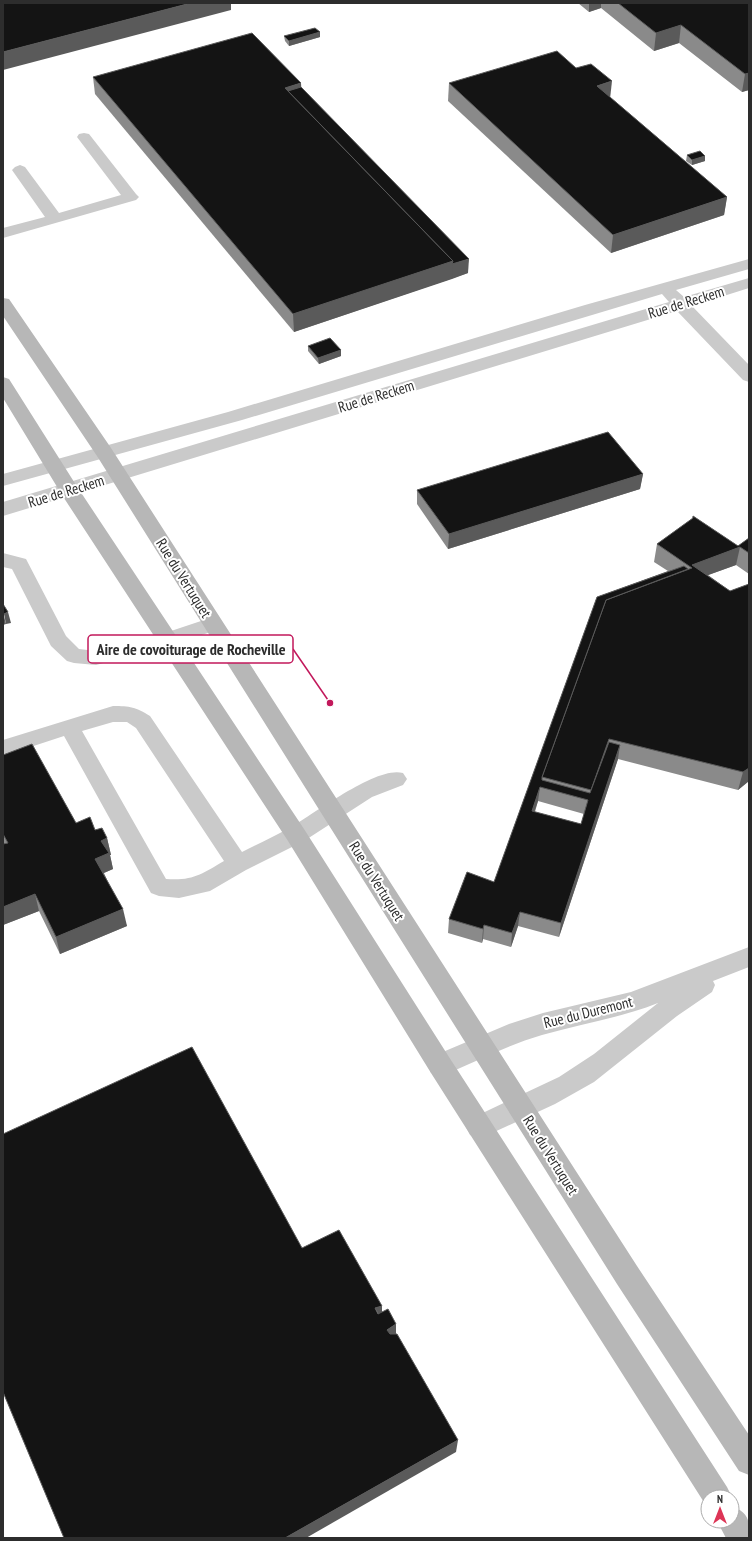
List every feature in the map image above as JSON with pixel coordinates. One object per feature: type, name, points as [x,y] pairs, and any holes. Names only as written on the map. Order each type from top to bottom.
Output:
[{"type":"street","name":"Rue de Reckem","points":[[3,480],[235,416],[749,264]]},
{"type":"street","name":"Rue de Reckem","points":[[3,509],[749,282]]},
{"type":"street","points":[[665,288],[749,376]]},
{"type":"street","name":"Rue du Vertuquet","points":[[3,303],[104,452],[520,1107],[749,1462]]},
{"type":"street","points":[[3,382],[69,490],[296,835],[440,1065],[712,1489]]},
{"type":"street","name":"Rue du Duremont","points":[[440,1065],[509,1035],[543,1024],[633,1002],[743,960]]},
{"type":"street","name":"Rue du Duremont","points":[[479,1126],[568,1085],[687,995],[743,960]]},
{"type":"street","points":[[737,1529],[743,1538]]},
{"type":"lane","points":[[3,232],[132,197],[84,137]]},
{"type":"lane","points":[[20,170],[55,219]]},
{"type":"lane","points":[[3,560],[19,564],[58,641],[74,656],[96,658],[168,639],[213,624]]},
{"type":"lane","points":[[3,748],[113,714],[131,714],[143,722],[238,864]]},
{"type":"lane","points":[[69,727],[160,886],[179,888],[202,884],[296,835],[365,791],[396,779]]},
{"type":"building","points":[[3,3],[191,3],[3,52]]},
{"type":"building","points":[[618,3],[749,3],[749,73],[745,74],[681,25],[656,33]]},
{"type":"building","points":[[315,28],[320,32],[289,41],[284,36]]},
{"type":"building","points":[[252,33],[301,83],[285,88],[453,261],[293,314],[93,77]]},
{"type":"building","points":[[557,51],[576,68],[591,64],[612,81],[597,86],[727,197],[613,235],[449,83]]},
{"type":"building","points":[[301,87],[469,259],[452,264],[453,261],[288,91]]},
{"type":"building","points":[[700,151],[705,156],[692,160],[687,155]]},
{"type":"building","points":[[330,338],[341,350],[318,358],[308,346]]},
{"type":"building","points":[[608,432],[643,474],[449,534],[417,490]]},
{"type":"building","points":[[693,516],[738,546],[749,538],[749,553],[740,547],[692,565],[730,591],[749,584],[749,768],[743,772],[609,739],[591,790],[542,777],[606,600],[692,568],[657,544],[693,518]]},
{"type":"building","points":[[684,566],[688,569],[606,600],[542,777],[542,780],[590,793],[609,742],[620,745],[561,923],[520,912],[512,933],[484,925],[483,929],[449,919],[467,872],[494,882],[597,597]],"holes":[[[540,787],[588,800],[581,824],[532,811]]]},
{"type":"building","points":[[3,604],[8,612],[4,614],[3,612]]},
{"type":"building","points":[[32,744],[76,823],[90,817],[95,830],[102,828],[107,838],[101,841],[109,853],[95,859],[123,909],[56,937],[35,894],[3,907],[3,844],[8,843],[3,834],[3,755]]},
{"type":"building","points":[[192,1047],[302,1248],[339,1230],[382,1306],[375,1308],[378,1314],[388,1309],[396,1324],[387,1330],[390,1334],[397,1334],[458,1440],[285,1538],[64,1538],[3,1392],[3,1134]]},
{"type":"place","name":"Aire de covoiturage de Rocheville","points":[[330,703]]}]
